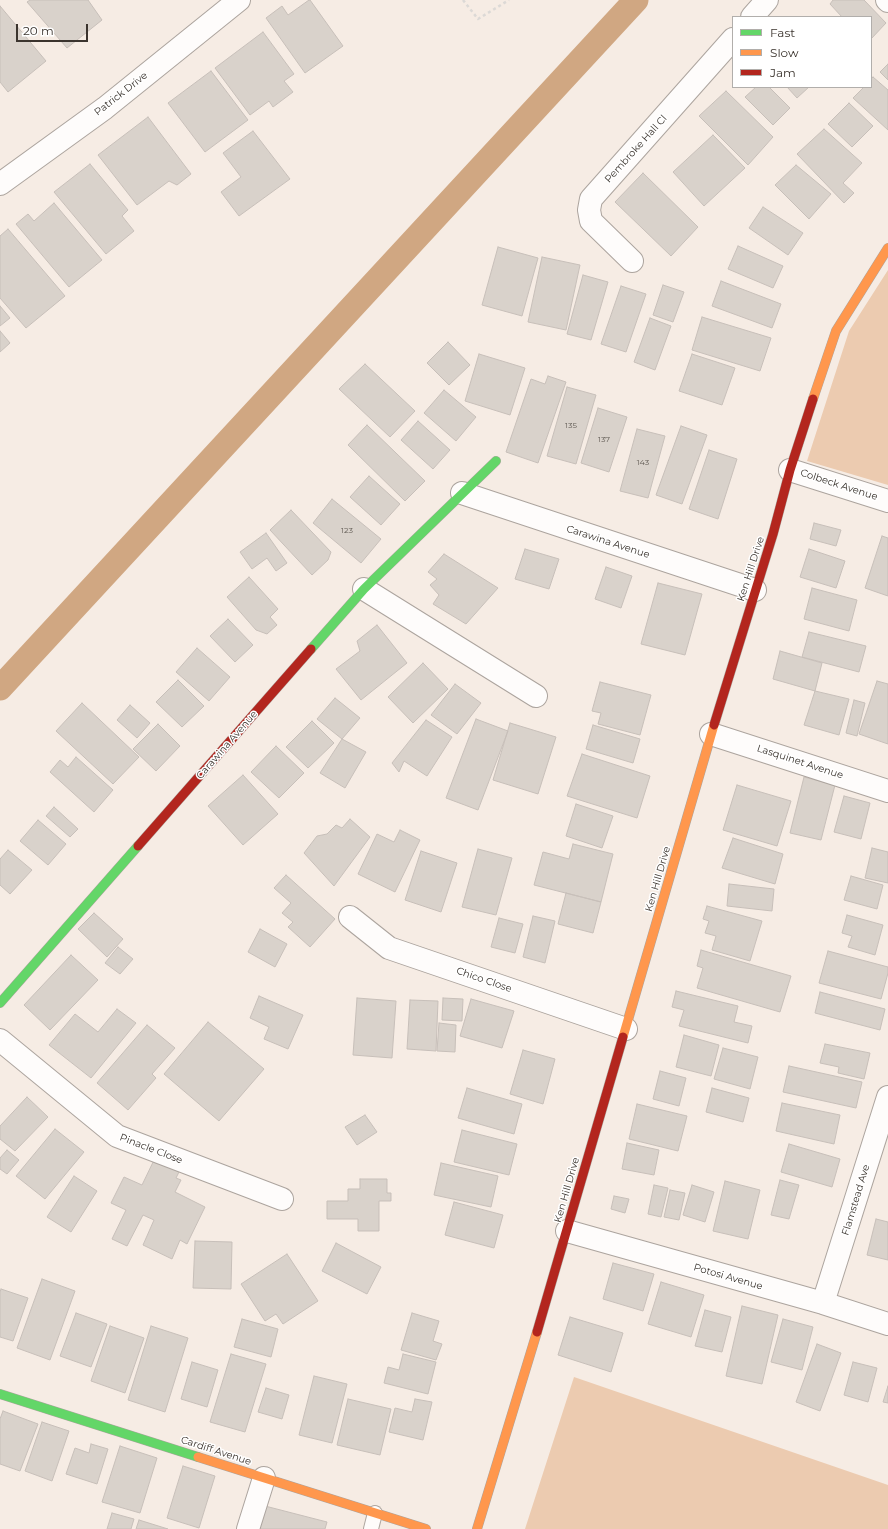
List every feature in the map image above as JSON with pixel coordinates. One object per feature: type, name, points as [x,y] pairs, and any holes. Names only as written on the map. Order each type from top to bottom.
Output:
[{"type":"street","name":"Patrick Drive","points":[[0,184],[105,108],[239,0]]},
{"type":"street","points":[[753,16],[768,0]]},
{"type":"street","name":"Pembroke Hall Cl","points":[[632,261],[592,221],[589,210],[592,199],[732,40]]},
{"type":"street","name":"Ken Hill Drive","points":[[477,1529],[567,1231],[711,734],[773,534],[790,470],[836,331],[888,248]]},
{"type":"street","name":"Carawina Avenue","points":[[0,1003],[364,589],[496,461]]},
{"type":"street","name":"Colbeck Avenue","points":[[790,470],[888,501]]},
{"type":"street","name":"Carawina Avenue","points":[[462,493],[755,590]]},
{"type":"street","points":[[364,589],[536,696]]},
{"type":"street","name":"Lasquinet Avenue","points":[[711,734],[888,790]]},
{"type":"street","name":"Chico Close","points":[[350,918],[389,948],[626,1028]]},
{"type":"street","name":"Pinacle Close","points":[[0,1040],[117,1136],[282,1199]]},
{"type":"street","name":"Flamstead Ave","points":[[823,1303],[888,1097]]},
{"type":"street","name":"Potosi Avenue","points":[[567,1231],[823,1303],[888,1324]]},
{"type":"street","name":"Cardiff Avenue","points":[[0,1394],[426,1529]]},
{"type":"street","points":[[248,1529],[264,1478]]},
{"type":"lane","points":[[371,1529],[375,1513]]},
{"type":"path","points":[[464,0],[478,19],[509,0]]},
{"type":"shaded area","points":[[888,270],[888,485],[807,461],[849,331]]},
{"type":"shaded area","points":[[574,1377],[888,1485],[888,1529],[525,1529]]},
{"type":"building","points":[[30,0],[88,0],[102,20],[67,48],[27,2]]},
{"type":"building","points":[[309,0],[343,46],[305,73],[266,18],[282,6],[288,15]]},
{"type":"building","points":[[833,0],[864,0],[886,23],[872,38],[872,16],[841,16],[830,4]]},
{"type":"building","points":[[0,6],[46,61],[8,92],[0,82]]},
{"type":"building","points":[[263,32],[294,74],[284,81],[293,92],[273,107],[269,101],[250,115],[215,68]]},
{"type":"building","points":[[888,64],[888,80],[880,72]]},
{"type":"building","points":[[211,71],[248,120],[205,152],[168,103]]},
{"type":"building","points":[[873,77],[888,90],[888,130],[853,98],[863,88],[872,88]]},
{"type":"building","points":[[755,88],[770,88],[790,108],[773,125],[745,97]]},
{"type":"building","points":[[788,88],[808,88],[797,98]]},
{"type":"building","points":[[726,91],[773,137],[748,165],[699,116]]},
{"type":"building","points":[[849,103],[873,126],[852,147],[828,124]]},
{"type":"building","points":[[148,117],[191,174],[177,185],[169,181],[137,205],[98,155]]},
{"type":"building","points":[[824,129],[862,163],[843,183],[854,193],[844,203],[797,154]]},
{"type":"building","points":[[253,131],[290,179],[239,216],[221,192],[241,177],[223,153]]},
{"type":"building","points":[[713,135],[745,168],[704,206],[673,172]]},
{"type":"building","points":[[90,164],[128,210],[122,216],[134,231],[106,254],[54,192]]},
{"type":"building","points":[[796,165],[831,194],[809,219],[775,185]]},
{"type":"building","points":[[643,173],[698,227],[671,256],[615,202]]},
{"type":"building","points":[[54,203],[102,260],[69,287],[16,224],[28,214],[34,221]]},
{"type":"building","points":[[763,207],[803,233],[788,255],[749,228]]},
{"type":"building","points":[[8,229],[65,296],[26,328],[0,298],[0,236]]},
{"type":"building","points":[[738,246],[783,266],[773,288],[728,269]]},
{"type":"building","points":[[498,247],[538,258],[522,316],[482,305]]},
{"type":"building","points":[[542,257],[580,265],[566,330],[528,322]]},
{"type":"building","points":[[583,275],[608,282],[591,340],[567,334]]},
{"type":"building","points":[[721,281],[781,304],[772,328],[712,306]]},
{"type":"building","points":[[663,285],[684,292],[673,322],[653,315]]},
{"type":"building","points":[[621,286],[646,294],[626,352],[601,344]]},
{"type":"building","points":[[0,306],[10,318],[0,326]]},
{"type":"building","points":[[702,317],[771,338],[760,371],[692,350]]},
{"type":"building","points":[[650,318],[671,326],[655,370],[634,362]]},
{"type":"building","points":[[0,331],[10,343],[0,352]]},
{"type":"building","points":[[448,342],[470,365],[449,385],[427,363]]},
{"type":"building","points":[[479,354],[525,368],[510,415],[465,401]]},
{"type":"building","points":[[692,354],[735,368],[722,405],[679,391]]},
{"type":"building","points":[[365,364],[415,411],[390,437],[339,389]]},
{"type":"building","points":[[548,376],[566,382],[538,463],[506,452],[531,379],[545,384]]},
{"type":"building","points":[[567,387],[596,395],[576,464],[547,456]]},
{"type":"building","points":[[444,390],[476,417],[456,441],[424,413]]},
{"type":"building","points":[[598,408],[627,417],[609,472],[581,463]]},
{"type":"building","points":[[418,421],[450,450],[433,469],[401,440]]},
{"type":"building","points":[[367,425],[425,481],[405,501],[348,445]]},
{"type":"building","points":[[681,426],[707,435],[682,504],[656,495]]},
{"type":"building","points":[[637,429],[665,436],[648,498],[620,491]]},
{"type":"building","points":[[709,450],[737,459],[718,519],[689,509]]},
{"type":"building","points":[[369,476],[400,504],[381,525],[350,497]]},
{"type":"building","points":[[332,499],[381,539],[361,563],[313,523]]},
{"type":"building","points":[[291,510],[331,552],[328,560],[312,575],[270,530]]},
{"type":"building","points":[[814,523],[841,530],[836,546],[810,539]]},
{"type":"building","points":[[266,533],[287,563],[276,571],[267,558],[252,569],[240,552]]},
{"type":"building","points":[[882,536],[888,538],[888,596],[865,588]]},
{"type":"building","points":[[525,549],[559,559],[549,589],[515,579]]},
{"type":"building","points":[[809,549],[845,561],[836,588],[800,577]]},
{"type":"building","points":[[444,554],[498,588],[466,624],[433,604],[439,595],[430,585],[437,579],[428,572]]},
{"type":"building","points":[[606,567],[632,576],[621,608],[595,599]]},
{"type":"building","points":[[249,577],[278,609],[270,617],[277,625],[267,634],[256,630],[227,597]]},
{"type":"building","points":[[658,583],[702,594],[685,655],[641,644]]},
{"type":"building","points":[[812,588],[857,600],[849,631],[804,619]]},
{"type":"building","points":[[228,619],[253,645],[235,662],[210,636]]},
{"type":"building","points":[[377,625],[407,663],[361,700],[336,669],[360,651],[357,641]]},
{"type":"building","points":[[809,632],[866,646],[859,672],[802,657]]},
{"type":"building","points":[[197,648],[230,677],[209,701],[176,672]]},
{"type":"building","points":[[780,651],[822,663],[815,691],[773,679]]},
{"type":"building","points":[[423,663],[448,689],[413,723],[388,697]]},
{"type":"building","points":[[178,680],[204,706],[182,727],[156,702]]},
{"type":"building","points":[[877,681],[888,684],[888,744],[859,734]]},
{"type":"building","points":[[600,682],[651,695],[640,735],[598,724],[601,713],[592,711]]},
{"type":"building","points":[[455,684],[481,703],[457,734],[431,715]]},
{"type":"building","points":[[815,691],[849,699],[839,735],[804,725]]},
{"type":"building","points":[[335,698],[360,718],[342,739],[317,719]]},
{"type":"building","points":[[854,700],[865,703],[857,736],[846,733]]},
{"type":"building","points":[[82,703],[139,757],[113,784],[56,731]]},
{"type":"building","points":[[130,705],[150,723],[137,738],[117,720]]},
{"type":"building","points":[[476,719],[508,731],[478,810],[446,798]]},
{"type":"building","points":[[426,720],[452,737],[427,776],[404,761],[399,772],[392,763]]},
{"type":"building","points":[[312,721],[334,743],[308,768],[286,747]]},
{"type":"building","points":[[510,723],[556,737],[538,794],[493,780]]},
{"type":"building","points":[[158,724],[180,746],[156,771],[133,749]]},
{"type":"building","points":[[593,725],[640,739],[633,763],[586,749]]},
{"type":"building","points":[[342,739],[366,752],[345,788],[320,773]]},
{"type":"building","points":[[276,746],[304,773],[279,798],[251,772]]},
{"type":"building","points":[[582,754],[650,776],[637,818],[567,796]]},
{"type":"building","points":[[76,757],[113,790],[94,812],[50,772],[60,760],[68,767]]},
{"type":"building","points":[[243,775],[278,814],[243,845],[208,806]]},
{"type":"building","points":[[804,777],[835,785],[821,840],[790,833]]},
{"type":"building","points":[[737,785],[791,801],[777,846],[723,830]]},
{"type":"building","points":[[844,796],[870,803],[861,839],[834,832]]},
{"type":"building","points":[[576,804],[613,816],[602,848],[566,836]]},
{"type":"building","points":[[54,807],[78,829],[70,837],[46,816]]},
{"type":"building","points":[[350,819],[370,837],[334,886],[304,853],[317,836],[327,834],[336,825],[342,828]]},
{"type":"building","points":[[38,820],[66,844],[48,865],[20,841]]},
{"type":"building","points":[[400,830],[420,840],[395,892],[358,874],[377,834],[394,842]]},
{"type":"building","points":[[733,838],[783,854],[775,884],[722,868]]},
{"type":"building","points":[[573,844],[613,854],[601,902],[534,885],[543,852],[569,859]]},
{"type":"building","points":[[872,848],[888,852],[888,883],[865,878]]},
{"type":"building","points":[[478,849],[512,858],[496,915],[462,907]]},
{"type":"building","points":[[8,850],[32,870],[10,894],[0,885],[0,859]]},
{"type":"building","points":[[421,851],[457,863],[441,912],[405,900]]},
{"type":"building","points":[[286,875],[335,919],[310,947],[288,927],[293,922],[282,913],[291,903],[274,888]]},
{"type":"building","points":[[851,876],[883,885],[877,909],[844,900]]},
{"type":"building","points":[[729,884],[774,889],[772,911],[727,906]]},
{"type":"building","points":[[566,893],[601,902],[593,933],[558,924]]},
{"type":"building","points":[[707,906],[762,921],[750,961],[712,950],[716,936],[705,933],[709,921],[703,919]]},
{"type":"building","points":[[94,913],[123,939],[107,957],[78,929]]},
{"type":"building","points":[[847,915],[883,925],[875,955],[848,947],[852,936],[842,933]]},
{"type":"building","points":[[533,916],[555,921],[545,963],[523,957]]},
{"type":"building","points":[[499,918],[523,924],[515,953],[491,947]]},
{"type":"building","points":[[260,929],[287,944],[275,967],[248,952]]},
{"type":"building","points":[[118,947],[133,959],[120,974],[105,963]]},
{"type":"building","points":[[701,950],[791,976],[780,1012],[697,988],[703,968],[697,966]]},
{"type":"building","points":[[828,951],[888,967],[888,973],[881,999],[819,983]]},
{"type":"building","points":[[71,955],[98,980],[50,1030],[24,1005]]},
{"type":"building","points":[[676,991],[738,1006],[734,1022],[752,1026],[748,1043],[679,1026],[684,1010],[672,1007]]},
{"type":"building","points":[[820,992],[885,1009],[880,1030],[815,1013]]},
{"type":"building","points":[[259,996],[303,1015],[288,1049],[264,1039],[269,1027],[250,1018]]},
{"type":"building","points":[[357,998],[396,1001],[392,1058],[353,1055]]},
{"type":"building","points":[[443,998],[463,999],[462,1021],[442,1020]]},
{"type":"building","points":[[471,999],[514,1011],[502,1048],[460,1036]]},
{"type":"building","points":[[410,1000],[438,1001],[436,1051],[407,1049]]},
{"type":"building","points":[[117,1009],[136,1023],[91,1078],[49,1045],[75,1014],[98,1032]]},
{"type":"building","points":[[208,1022],[264,1069],[219,1121],[164,1074]]},
{"type":"building","points":[[439,1023],[456,1025],[455,1052],[437,1051]]},
{"type":"building","points":[[147,1025],[175,1048],[152,1074],[156,1078],[128,1110],[97,1083]]},
{"type":"building","points":[[684,1035],[719,1045],[711,1076],[676,1067]]},
{"type":"building","points":[[825,1044],[870,1053],[864,1079],[838,1073],[839,1067],[820,1063]]},
{"type":"building","points":[[723,1048],[758,1057],[750,1089],[714,1079]]},
{"type":"building","points":[[523,1050],[555,1059],[543,1104],[510,1094]]},
{"type":"building","points":[[789,1066],[862,1082],[856,1108],[783,1092]]},
{"type":"building","points":[[660,1071],[686,1078],[679,1106],[653,1099]]},
{"type":"building","points":[[467,1088],[522,1104],[514,1134],[458,1118]]},
{"type":"building","points":[[712,1088],[749,1098],[743,1122],[706,1112]]},
{"type":"building","points":[[27,1097],[48,1117],[15,1151],[0,1139],[0,1126]]},
{"type":"building","points":[[782,1103],[840,1115],[834,1144],[776,1131]]},
{"type":"building","points":[[637,1104],[687,1116],[678,1151],[629,1139]]},
{"type":"building","points":[[365,1115],[377,1132],[357,1145],[345,1127]]},
{"type":"building","points":[[55,1129],[84,1152],[45,1199],[16,1176]]},
{"type":"building","points":[[462,1130],[517,1144],[509,1175],[454,1162]]},
{"type":"building","points":[[627,1143],[659,1150],[654,1175],[622,1169]]},
{"type":"building","points":[[789,1144],[840,1159],[832,1187],[781,1172]]},
{"type":"building","points":[[7,1150],[19,1160],[7,1174],[0,1169],[0,1158]]},
{"type":"building","points":[[156,1156],[181,1168],[176,1178],[181,1180],[175,1192],[205,1207],[187,1244],[180,1240],[172,1259],[143,1245],[154,1220],[143,1215],[127,1246],[112,1239],[126,1210],[111,1203],[124,1177],[142,1185]]},
{"type":"building","points":[[441,1163],[498,1176],[491,1207],[434,1195]]},
{"type":"building","points":[[74,1176],[97,1191],[71,1232],[47,1217]]},
{"type":"building","points":[[360,1179],[387,1179],[387,1193],[391,1193],[391,1201],[379,1201],[379,1231],[358,1231],[358,1219],[327,1219],[327,1201],[348,1201],[348,1189],[360,1189]]},
{"type":"building","points":[[780,1180],[799,1185],[789,1219],[771,1215]]},
{"type":"building","points":[[725,1181],[760,1190],[748,1239],[713,1231]]},
{"type":"building","points":[[654,1185],[668,1188],[661,1217],[648,1214]]},
{"type":"building","points":[[692,1185],[714,1192],[705,1222],[683,1215]]},
{"type":"building","points":[[670,1190],[685,1193],[679,1220],[664,1217]]},
{"type":"building","points":[[614,1196],[629,1199],[625,1213],[611,1209]]},
{"type":"building","points":[[454,1202],[503,1215],[494,1248],[445,1235]]},
{"type":"building","points":[[876,1219],[888,1222],[888,1260],[867,1255]]},
{"type":"building","points":[[195,1241],[232,1242],[231,1289],[193,1288]]},
{"type":"building","points":[[336,1243],[381,1267],[367,1294],[322,1271]]},
{"type":"building","points":[[287,1254],[318,1301],[283,1324],[276,1314],[265,1321],[241,1284]]},
{"type":"building","points":[[613,1263],[654,1274],[643,1311],[603,1299]]},
{"type":"building","points":[[42,1279],[75,1291],[50,1360],[17,1348]]},
{"type":"building","points":[[661,1282],[704,1295],[691,1337],[648,1324]]},
{"type":"building","points":[[1,1289],[28,1298],[13,1341],[0,1337]]},
{"type":"building","points":[[742,1306],[778,1315],[762,1384],[726,1376]]},
{"type":"building","points":[[705,1310],[731,1317],[722,1352],[695,1346]]},
{"type":"building","points":[[76,1313],[107,1324],[91,1367],[60,1356]]},
{"type":"building","points":[[412,1313],[439,1321],[433,1341],[442,1344],[436,1360],[401,1350]]},
{"type":"building","points":[[570,1317],[623,1333],[611,1372],[558,1355]]},
{"type":"building","points":[[242,1319],[278,1329],[271,1357],[234,1347]]},
{"type":"building","points":[[783,1319],[813,1327],[802,1370],[771,1362]]},
{"type":"building","points":[[110,1326],[144,1338],[125,1393],[91,1381]]},
{"type":"building","points":[[151,1326],[188,1338],[165,1412],[128,1400]]},
{"type":"building","points":[[817,1344],[841,1353],[820,1411],[796,1402]]},
{"type":"building","points":[[231,1354],[266,1364],[245,1432],[210,1422]]},
{"type":"building","points":[[403,1354],[436,1362],[428,1394],[384,1383],[388,1367],[399,1370]]},
{"type":"building","points":[[192,1362],[218,1370],[207,1407],[181,1399]]},
{"type":"building","points":[[853,1362],[877,1368],[868,1402],[844,1395]]},
{"type":"building","points":[[314,1376],[347,1384],[332,1443],[299,1435]]},
{"type":"building","points":[[888,1386],[888,1403],[883,1402]]},
{"type":"building","points":[[266,1388],[289,1395],[282,1419],[258,1412]]},
{"type":"building","points":[[348,1399],[391,1409],[380,1455],[337,1445]]},
{"type":"building","points":[[415,1399],[432,1402],[423,1440],[389,1432],[395,1408],[412,1412]]},
{"type":"building","points":[[3,1411],[38,1424],[20,1471],[0,1464],[0,1419]]},
{"type":"building","points":[[42,1422],[69,1431],[52,1481],[25,1471]]},
{"type":"building","points":[[91,1444],[108,1449],[97,1484],[66,1474],[75,1448],[89,1453]]},
{"type":"building","points":[[120,1446],[157,1458],[140,1513],[102,1502]]},
{"type":"building","points":[[183,1466],[215,1476],[199,1528],[167,1518]]},
{"type":"building","points":[[265,1506],[327,1522],[325,1529],[259,1529]]},
{"type":"building","points":[[112,1513],[134,1519],[131,1529],[107,1529]]},
{"type":"building","points":[[139,1520],[168,1529],[136,1529]]},
{"type":"waterway","points":[[0,688],[636,0]]},
{"type":"traffic: fast","points":[[311,649],[364,589],[496,461]]},
{"type":"traffic: fast","points":[[0,1003],[138,846]]},
{"type":"traffic: fast","points":[[0,1394],[198,1457]]},
{"type":"traffic: slow","points":[[813,399],[836,331],[888,248]]},
{"type":"traffic: slow","points":[[623,1037],[714,725]]},
{"type":"traffic: slow","points":[[477,1529],[537,1332]]},
{"type":"traffic: slow","points":[[198,1457],[426,1529]]},
{"type":"traffic: jam","points":[[714,725],[773,534],[790,470],[813,399]]},
{"type":"traffic: jam","points":[[138,846],[311,649]]},
{"type":"traffic: jam","points":[[537,1332],[623,1037]]}]
